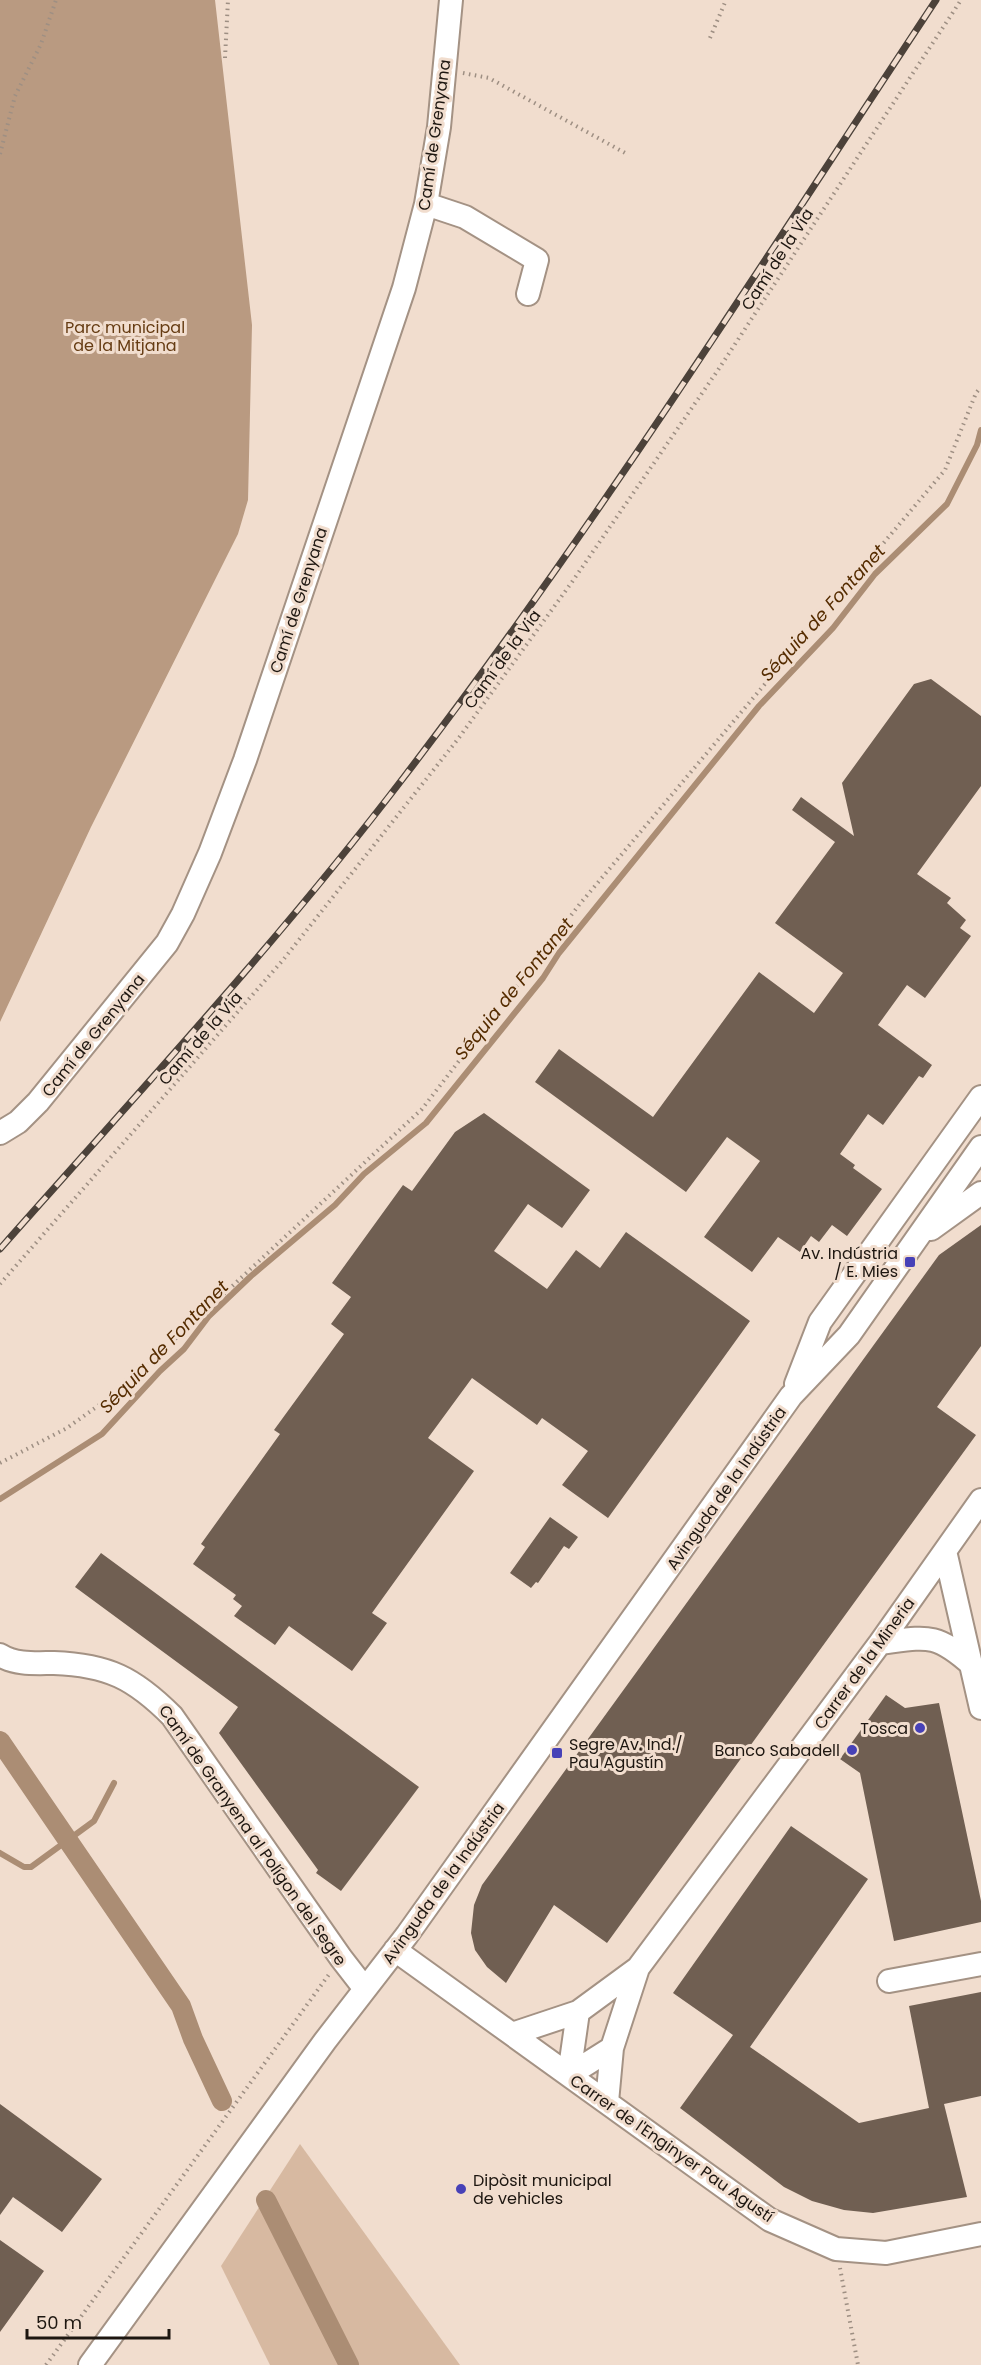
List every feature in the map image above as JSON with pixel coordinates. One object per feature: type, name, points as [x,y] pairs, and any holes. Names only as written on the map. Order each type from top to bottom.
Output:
[{"type":"street","name":"Camí de Grenyana","points":[[0,1133],[18,1122],[55,1083],[167,943],[183,914],[210,853],[278,664],[404,288],[426,204],[439,127],[451,0]]},
{"type":"street","points":[[426,204],[465,216],[537,260],[528,294]]},
{"type":"street","name":"Avinguda de la Indústria","points":[[791,1396],[820,1322],[981,1097]]},
{"type":"street","name":"Avinguda de la Indústria","points":[[90,2365],[395,1950],[791,1396],[849,1335],[981,1146]]},
{"type":"street","points":[[918,1239],[981,1193]]},
{"type":"street","name":"Carrer de la Mineria","points":[[512,2034],[586,2006],[638,1968],[880,1643],[981,1500]]},
{"type":"street","points":[[945,1551],[981,1708]]},
{"type":"street","points":[[880,1643],[931,1639],[951,1646],[972,1665]]},
{"type":"street","name":"Camí de Granyena al Polígon del Segre","points":[[0,1655],[14,1661],[91,1666],[108,1671],[143,1689],[157,1700],[172,1716],[365,1989]]},
{"type":"street","name":"Carrer de l'Enginyer Pau Agustí","points":[[395,1950],[771,2220],[836,2249],[886,2253],[981,2234]]},
{"type":"street","points":[[889,1981],[981,1964]]},
{"type":"street","name":"Carrer de la Mineria","points":[[607,2102],[612,2048],[638,1968]]},
{"type":"street","points":[[569,2075],[586,2006],[622,2017]]},
{"type":"street","points":[[569,2075],[612,2048]]},
{"type":"path","points":[[0,154],[15,96],[41,44],[57,0]]},
{"type":"path","points":[[225,58],[228,0]]},
{"type":"path","points":[[710,38],[726,0]]},
{"type":"path","name":"Camí de la Via","points":[[0,1284],[283,960],[458,739],[572,582],[718,370],[960,0]]},
{"type":"path","points":[[444,69],[489,78],[627,154]]},
{"type":"path","points":[[0,1463],[67,1428],[123,1388],[422,1109],[579,905],[945,470],[976,393],[981,387]]},
{"type":"path","points":[[46,2365],[341,1958]]},
{"type":"path","points":[[836,2249],[858,2365]]},
{"type":"shaded area","points":[[300,2144],[460,2365],[270,2365],[221,2266]]},
{"type":"green space","name":"Parc municipal de la Mitjana","points":[[0,0],[215,0],[252,325],[248,500],[238,534],[91,827],[0,1022]]},
{"type":"building","points":[[931,679],[981,716],[981,786],[917,874],[951,898],[947,903],[966,920],[960,928],[971,936],[925,998],[907,985],[878,1025],[932,1065],[923,1078],[919,1076],[883,1125],[868,1114],[840,1154],[855,1165],[853,1168],[882,1189],[847,1236],[832,1225],[819,1242],[811,1236],[800,1252],[778,1237],[752,1272],[704,1237],[760,1161],[727,1137],[686,1192],[535,1082],[559,1049],[653,1117],[759,972],[814,1013],[843,973],[775,923],[835,842],[792,810],[801,797],[854,836],[842,783],[914,684]]},
{"type":"building","points":[[484,1113],[590,1190],[562,1228],[528,1204],[494,1251],[547,1289],[576,1250],[600,1268],[626,1232],[750,1321],[608,1518],[562,1485],[588,1451],[542,1418],[537,1425],[472,1378],[428,1438],[474,1471],[372,1613],[387,1623],[352,1671],[289,1626],[275,1645],[234,1616],[242,1606],[233,1599],[236,1595],[193,1564],[205,1547],[201,1544],[280,1434],[274,1430],[344,1334],[331,1324],[351,1297],[332,1283],[403,1185],[412,1191],[455,1132]]},
{"type":"building","points":[[981,1225],[981,1346],[937,1407],[976,1435],[607,1943],[554,1905],[506,1983],[487,1967],[475,1950],[471,1933],[474,1905],[482,1885],[939,1255]]},
{"type":"building","points":[[550,1517],[578,1537],[569,1549],[564,1546],[538,1583],[536,1582],[531,1588],[510,1573]]},
{"type":"building","points":[[101,1553],[419,1787],[341,1891],[316,1873],[318,1870],[219,1733],[238,1707],[75,1587]]},
{"type":"building","points":[[886,1695],[905,1708],[939,1703],[981,1901],[981,1922],[894,1941],[860,1773],[840,1759]]},
{"type":"building","points":[[791,1826],[868,1879],[750,2047],[859,2123],[929,2108],[909,2006],[981,1992],[981,2096],[944,2104],[967,2197],[873,2213],[844,2210],[812,2201],[784,2187],[680,2108],[733,2035],[673,1993]]},
{"type":"building","points":[[0,2104],[102,2179],[62,2232],[13,2197],[0,2215]]},
{"type":"building","points":[[0,2240],[44,2271],[0,2332]]},
{"type":"waterway","name":"Séquia de Fontanet","points":[[0,1499],[102,1434],[160,1371],[184,1349],[209,1316],[251,1276],[335,1205],[364,1174],[426,1123],[543,978],[559,953],[759,706],[833,628],[875,574],[947,504],[977,445],[981,430]]},
{"type":"waterway","points":[[0,1741],[181,2006],[193,2039],[222,2101]]},
{"type":"waterway","name":"Séquia de Fontanet","points":[[0,1853],[24,1867],[31,1867],[94,1821],[114,1783]]},
{"type":"waterway","points":[[266,2200],[349,2365]]},
{"type":"railway","points":[[0,1249],[206,1017],[307,899],[475,683],[611,491],[936,0]]},
{"type":"place","name":"Av. Indústria / E. Mies","points":[[910,1262]]},
{"type":"place","name":"Tosca","points":[[920,1728]]},
{"type":"place","name":"Banco Sabadell","points":[[852,1750]]},
{"type":"place","name":"Segre Av. Ind./ Pau Agustín","points":[[557,1753]]},
{"type":"place","name":"Dipòsit municipal de vehicles","points":[[461,2189]]}]
